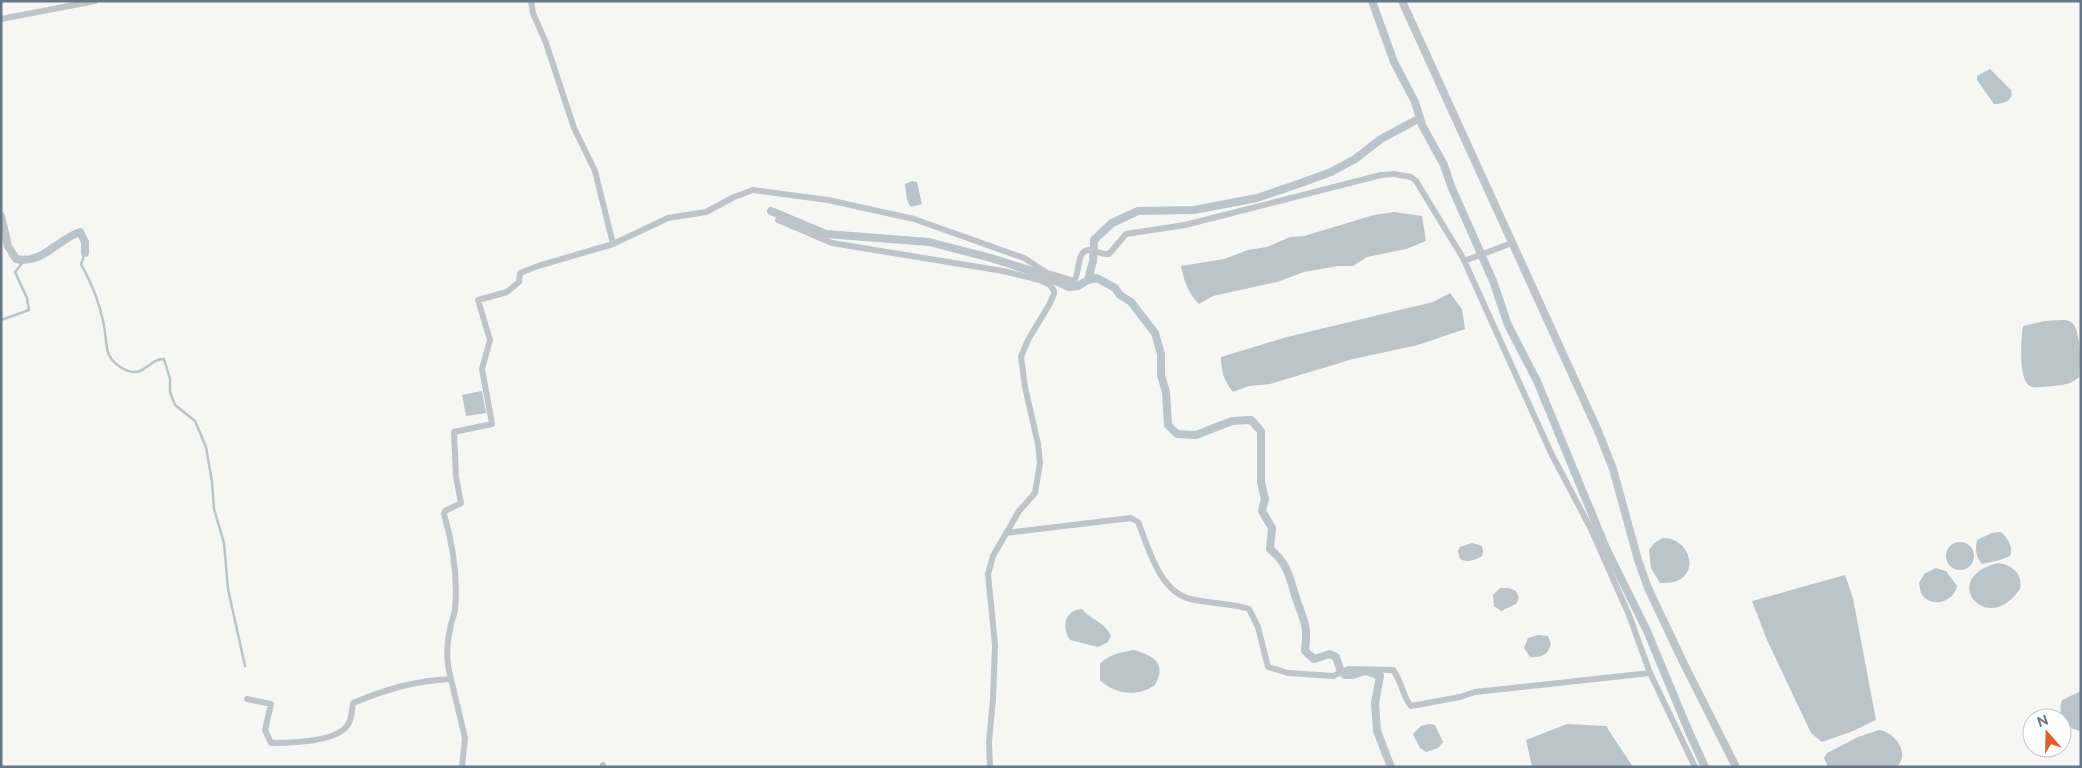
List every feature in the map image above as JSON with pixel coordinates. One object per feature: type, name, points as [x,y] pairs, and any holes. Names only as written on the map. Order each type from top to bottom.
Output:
[{"type":"street","points":[[1,19],[95,1]]},
{"type":"street","points":[[531,1],[533,13],[546,43],[574,128],[595,171],[613,244]]},
{"type":"street","points":[[1402,1],[1598,430],[1616,479],[1638,560],[1648,588],[1736,767]]},
{"type":"street","points":[[462,767],[465,738],[446,656],[450,628],[455,612],[456,587],[454,554],[444,514],[445,511],[461,503],[456,478],[454,432],[492,424],[482,369],[490,340],[478,300],[507,292],[519,282],[520,273],[613,244],[668,218],[706,212],[734,197],[753,190],[828,200],[914,219],[1024,258],[1047,274],[1074,281],[1077,277],[1080,257],[1083,252],[1088,250],[1109,254],[1126,234],[1185,225],[1358,180],[1394,174],[1411,177],[1416,181],[1467,260],[1547,444],[1591,529],[1629,615],[1650,673],[1695,767]]},
{"type":"street","points":[[778,220],[832,244],[895,252],[923,259],[965,263],[1040,280],[1052,288],[1053,297],[1028,340],[1021,358],[1040,463],[1035,493],[1019,511],[1006,533],[993,556],[988,574],[995,645],[989,742],[990,767]]},
{"type":"street","points":[[1467,260],[1512,243]]},
{"type":"street","points":[[1006,533],[1131,518],[1138,522],[1160,572],[1182,597],[1236,605],[1249,609],[1258,627],[1268,667],[1288,672],[1333,676],[1349,669],[1393,670],[1401,683],[1406,700],[1411,706],[1460,697],[1475,692],[1650,673]]},
{"type":"street","points":[[247,700],[271,704],[265,730],[271,743],[301,744],[335,734],[346,728],[350,722],[353,702],[390,688],[421,681],[451,679]]},
{"type":"shaded area","points":[[1990,69],[2011,90],[2012,95],[2009,99],[2000,104],[1994,104],[1977,80],[1977,76]]},
{"type":"shaded area","points":[[912,181],[917,182],[922,204],[911,207],[907,199],[905,184]]},
{"type":"shaded area","points":[[1394,212],[1422,216],[1426,241],[1406,249],[1367,257],[1353,266],[1338,266],[1304,272],[1277,282],[1213,296],[1199,304],[1192,296],[1185,282],[1181,266],[1224,259],[1248,250],[1267,247],[1290,237],[1304,236],[1374,215]]},
{"type":"shaded area","points":[[1450,293],[1462,309],[1465,329],[1418,345],[1353,359],[1270,384],[1249,386],[1233,392],[1227,384],[1221,357],[1287,337],[1433,302]]},
{"type":"shaded area","points":[[2066,320],[2073,324],[2078,337],[2079,377],[2064,385],[2032,387],[2026,382],[2022,368],[2023,326],[2045,321]]},
{"type":"shaded area","points":[[482,391],[486,413],[466,416],[462,395]]},
{"type":"shaded area","points":[[2001,532],[2008,539],[2011,549],[2010,556],[1982,564],[1976,553],[1977,540],[1992,533]]},
{"type":"shaded area","points":[[1663,538],[1678,542],[1688,554],[1689,568],[1686,574],[1675,582],[1660,583],[1651,568],[1649,550],[1654,543]]},
{"type":"shaded area","points":[[1960,542],[1970,546],[1974,556],[1970,566],[1960,570],[1950,566],[1946,556],[1950,546]]},
{"type":"shaded area","points":[[1472,543],[1482,546],[1482,556],[1466,561],[1460,559],[1458,551],[1460,547]]},
{"type":"shaded area","points":[[1998,563],[2012,568],[2018,574],[2020,589],[2007,603],[1994,608],[1982,606],[1974,600],[1969,591],[1971,580],[1980,570]]},
{"type":"shaded area","points":[[1936,568],[1946,571],[1957,586],[1953,595],[1940,602],[1930,601],[1923,597],[1919,583],[1924,574]]},
{"type":"shaded area","points":[[1845,575],[1853,598],[1876,720],[1853,731],[1822,742],[1811,733],[1767,640],[1752,601]]},
{"type":"shaded area","points":[[1500,588],[1509,588],[1516,591],[1519,598],[1516,604],[1501,611],[1494,606],[1493,595]]},
{"type":"shaded area","points":[[1082,609],[1105,627],[1111,636],[1108,642],[1098,647],[1070,640],[1065,625],[1066,620],[1072,612]]},
{"type":"shaded area","points":[[1538,635],[1548,636],[1551,644],[1550,648],[1544,655],[1530,657],[1524,648],[1528,638]]},
{"type":"shaded area","points":[[1134,650],[1153,658],[1159,666],[1160,671],[1155,685],[1134,693],[1127,693],[1113,689],[1100,680],[1100,664],[1116,654]]},
{"type":"shaded area","points":[[2081,691],[2081,731],[2072,728],[2072,708],[2061,708],[2062,700]]},
{"type":"shaded area","points":[[1567,724],[1606,726],[1633,767],[1532,767],[1526,740]]},
{"type":"shaded area","points":[[1435,725],[1443,742],[1438,748],[1426,752],[1420,748],[1413,734],[1421,726]]},
{"type":"shaded area","points":[[1879,730],[1890,735],[1899,744],[1902,755],[1897,767],[1828,767],[1824,758],[1827,753],[1858,737]]},
{"type":"waterway","points":[[1372,1],[1394,62],[1415,102],[1422,125],[1444,165],[1451,186],[1493,281],[1508,325],[1537,381],[1606,548],[1647,631],[1705,767]]},
{"type":"waterway","points":[[1088,280],[1093,261],[1094,240],[1112,223],[1138,211],[1194,210],[1257,198],[1331,172],[1355,159],[1381,139],[1420,118]]},
{"type":"waterway","points":[[771,211],[826,234],[929,242],[991,258],[1038,273],[1069,287],[1078,286],[1088,280],[1097,278],[1115,288],[1120,295],[1131,302],[1155,333],[1161,354],[1161,375],[1166,392],[1168,425],[1177,434],[1196,435],[1232,421],[1251,420],[1261,431],[1261,482],[1265,499],[1262,511],[1272,528],[1270,549],[1282,561],[1290,579],[1305,625],[1305,651],[1314,659],[1330,654],[1336,657],[1341,672]]},
{"type":"waterway","points":[[1,216],[8,246],[16,259],[25,260],[42,255],[72,235],[80,232],[85,242],[85,253]]},
{"type":"waterway","points":[[85,253],[81,264],[99,306],[109,355],[116,364],[131,372],[138,372],[156,361],[164,359],[170,379],[170,392],[175,405],[195,421],[206,447],[214,509],[224,543],[228,589],[245,666]]},
{"type":"waterway","points":[[1,320],[29,310],[27,298],[15,272],[24,261]]},
{"type":"waterway","points":[[1345,675],[1366,671],[1380,676],[1375,703],[1377,731],[1391,767]]}]
